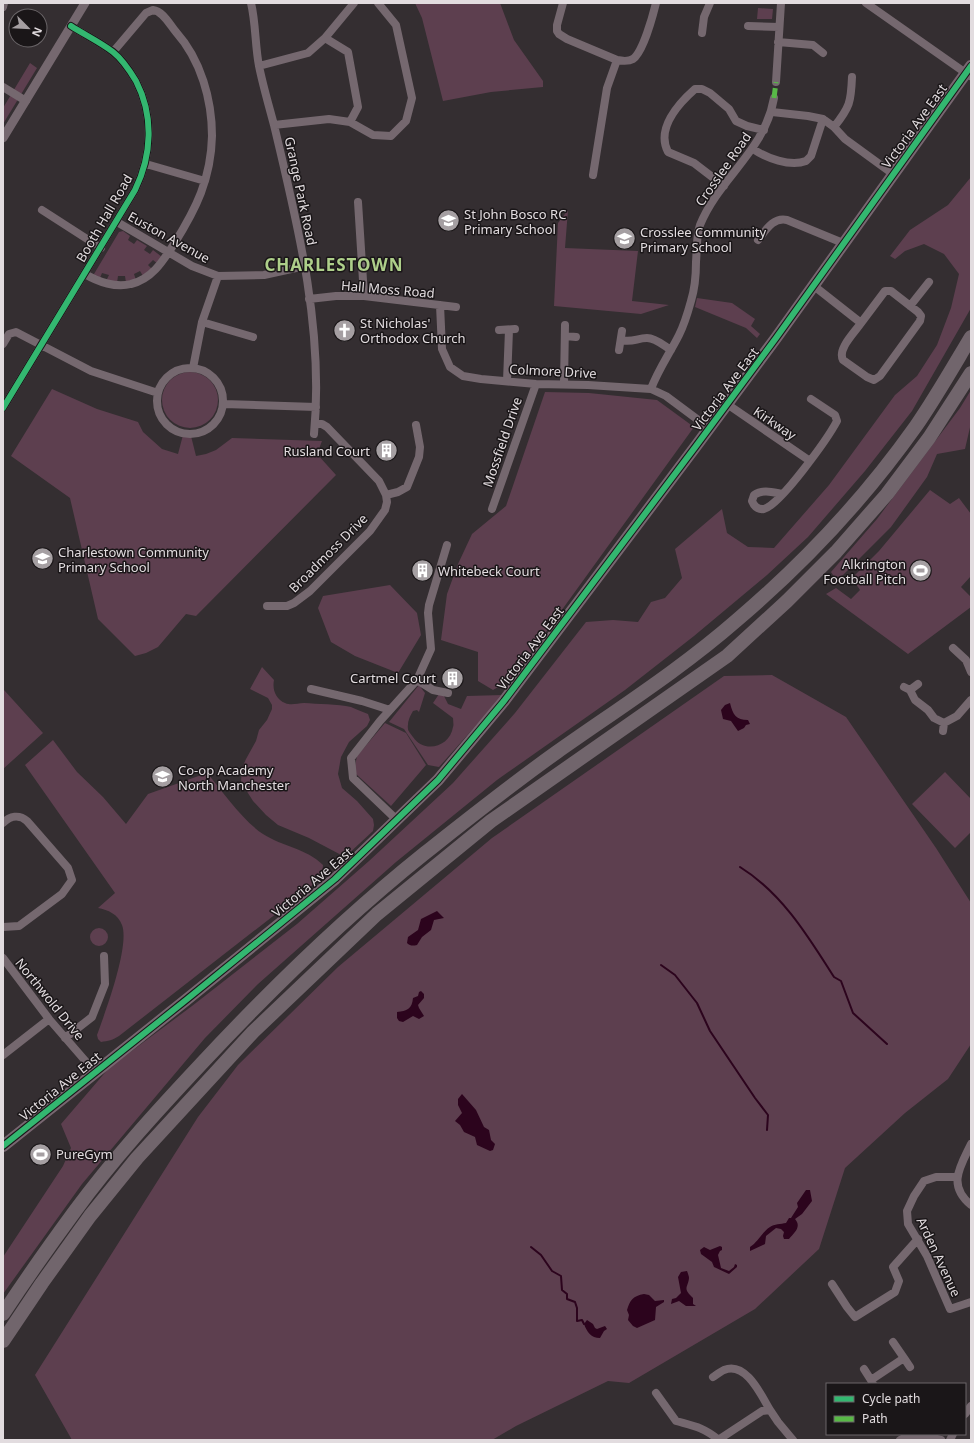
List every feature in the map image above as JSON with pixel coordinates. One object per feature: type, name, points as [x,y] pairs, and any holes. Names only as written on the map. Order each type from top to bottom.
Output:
[{"type":"highway","points":[[3,1314],[76,1209],[124,1149],[242,1020],[318,946],[362,906],[422,856],[483,807],[692,656],[735,622],[780,582],[823,539],[872,483],[915,427],[947,378],[971,337]]},
{"type":"highway","points":[[3,1341],[42,1283],[99,1204],[137,1158],[254,1032],[377,914],[492,821],[733,651],[787,601],[836,552],[886,494],[929,438],[971,373]]},
{"type":"main road","name":"Victoria Ave East","points":[[3,1146],[335,879],[438,780],[504,701],[727,404],[969,72]]},
{"type":"street","points":[[3,7],[4,3]]},
{"type":"street","points":[[3,138],[85,3]]},
{"type":"street","points":[[259,66],[308,53],[325,38],[354,3]]},
{"type":"street","points":[[274,125],[329,119],[350,122],[372,135],[391,136],[406,121],[412,98],[396,24],[378,3]]},
{"type":"street","points":[[564,3],[557,25],[557,31],[559,34],[567,39],[617,60],[627,61],[634,58],[645,39],[656,3]]},
{"type":"street","points":[[702,34],[704,16],[710,3]]},
{"type":"street","points":[[776,82],[781,3]]},
{"type":"street","points":[[866,3],[969,72]]},
{"type":"street","name":"Grange Park Road","points":[[254,4],[259,66],[274,125],[305,266],[310,299],[315,352],[316,407],[314,434]]},
{"type":"street","points":[[85,274],[92,278],[119,286],[132,284],[150,275],[168,253],[197,205],[210,159],[212,137],[209,98],[192,56],[180,36],[161,14],[152,10],[146,13],[114,52]]},
{"type":"street","name":"Booth Hall Road","points":[[3,408],[117,222],[135,190],[146,164],[149,142],[148,115],[141,90],[133,76],[114,52],[71,26]]},
{"type":"street","points":[[748,26],[779,27]]},
{"type":"street","points":[[325,38],[348,52],[358,107],[350,122]]},
{"type":"street","points":[[778,42],[813,45],[823,54]]},
{"type":"street","points":[[593,175],[607,88],[617,60]]},
{"type":"street","points":[[834,127],[848,108],[851,98],[852,78]]},
{"type":"street","points":[[3,87],[26,101]]},
{"type":"street","points":[[724,186],[694,163],[668,152],[664,145],[664,134],[670,118],[683,100],[695,89],[702,89],[710,93],[729,109],[736,121],[747,126],[764,130]]},
{"type":"street","name":"Crosslee Road","points":[[651,389],[655,378],[680,334],[693,294],[697,238],[707,210],[753,149],[772,112],[774,98]]},
{"type":"street","points":[[772,112],[823,119],[834,127],[845,139],[894,174]]},
{"type":"street","points":[[753,149],[762,156],[771,159],[795,162],[806,161],[811,156],[823,119]]},
{"type":"street","points":[[146,164],[205,181]]},
{"type":"street","points":[[358,202],[364,296]]},
{"type":"street","points":[[42,210],[101,248]]},
{"type":"street","points":[[758,240],[774,221],[781,219],[787,220],[843,244]]},
{"type":"street","name":"Euston Avenue","points":[[117,222],[192,266],[218,276],[264,275],[305,266]]},
{"type":"street","points":[[193,368],[202,322],[218,276]]},
{"type":"street","points":[[910,306],[929,282]]},
{"type":"street","points":[[814,286],[862,323]]},
{"type":"street","points":[[885,291],[891,292],[910,306],[920,314],[920,321],[880,376],[874,380],[867,377],[841,358],[843,348],[885,291]]},
{"type":"street","name":"Hall Moss Road","points":[[310,299],[336,296],[364,296],[456,307]]},
{"type":"street","name":"Colmore Drive","points":[[440,305],[442,350],[450,367],[463,376],[536,384],[564,384],[651,389],[666,396],[709,428]]},
{"type":"street","points":[[202,322],[253,337]]},
{"type":"street","points":[[564,384],[565,325]]},
{"type":"street","points":[[499,330],[512,330],[507,381]]},
{"type":"street","points":[[619,350],[622,331]]},
{"type":"street","points":[[3,344],[10,334],[14,332],[91,372],[158,394]]},
{"type":"street","points":[[565,336],[576,337]]},
{"type":"street","points":[[621,340],[633,342],[649,338],[671,350]]},
{"type":"street","points":[[193,368],[204,371],[216,380],[222,390],[224,404],[217,421],[208,429],[196,434],[184,434],[173,430],[160,416],[157,403],[158,394],[163,382],[169,375],[179,370],[193,368]]},
{"type":"street","name":"Mossfield Drive","points":[[492,509],[536,384]]},
{"type":"street","points":[[782,494],[810,461],[837,421],[835,415],[811,399]]},
{"type":"street","points":[[224,404],[316,407]]},
{"type":"street","name":"Kirkway","points":[[727,404],[810,461]]},
{"type":"street","points":[[315,424],[320,424],[327,428],[379,481],[386,495],[403,491],[407,487],[420,447],[416,425]]},
{"type":"street","name":"Broadmoss Drive","points":[[267,606],[288,606],[294,604],[310,591],[370,531],[385,510],[387,502],[386,495]]},
{"type":"street","points":[[397,820],[353,778],[351,758],[380,720],[417,680],[431,649],[428,613],[429,605],[447,545]]},
{"type":"street","points":[[954,648],[969,657],[971,672]]},
{"type":"street","points":[[417,680],[433,690],[448,693]]},
{"type":"street","points":[[918,684],[907,688],[915,700],[928,710],[944,727],[957,716],[971,700]]},
{"type":"street","points":[[311,689],[362,701],[390,710]]},
{"type":"street","points":[[3,823],[8,818],[13,817],[23,818],[27,821],[68,868],[72,880],[62,894],[19,926],[3,927]]},
{"type":"street","points":[[65,1038],[92,1018],[105,984],[104,956]]},
{"type":"street","name":"Northwold Drive","points":[[3,960],[49,1019],[95,1072]]},
{"type":"street","points":[[3,1055],[49,1019]]},
{"type":"street","points":[[971,1144],[957,1178],[957,1185],[961,1196],[971,1205]]},
{"type":"street","name":"Arden Avenue","points":[[957,1178],[936,1177],[924,1181],[914,1196],[907,1211],[908,1224],[918,1239],[950,1309],[971,1302]]},
{"type":"street","points":[[832,1284],[847,1307],[856,1317],[895,1292],[899,1281],[893,1267],[918,1239]]},
{"type":"street","points":[[894,1342],[910,1367]]},
{"type":"street","points":[[864,1369],[872,1382],[904,1358]]},
{"type":"street","points":[[713,1377],[724,1370],[736,1368],[745,1374],[752,1381],[778,1422],[792,1440]]},
{"type":"street","points":[[656,1393],[676,1421],[707,1430],[719,1440],[762,1411],[770,1410]]},
{"type":"street","points":[[901,1438],[917,1436],[932,1437],[941,1440]]},
{"type":"shaded area","points":[[415,3],[500,3],[514,40],[543,81],[543,87],[491,92],[443,101],[422,18]]},
{"type":"shaded area","points":[[758,8],[773,9],[772,19],[757,19]]},
{"type":"shaded area","points":[[30,63],[37,68],[3,124],[3,108]]},
{"type":"shaded area","points":[[971,177],[971,308],[912,411],[865,471],[808,537],[767,575],[694,636],[625,690],[497,780],[396,862],[258,984],[205,1038],[82,1184],[3,1294],[3,1257],[63,1166],[71,1148],[61,1124],[109,1068],[192,1006],[297,924],[369,861],[453,783],[515,713],[586,622],[613,620],[638,622],[651,602],[665,598],[682,578],[675,549],[722,509],[727,533],[748,547],[774,548],[829,485],[895,395],[917,376],[937,345],[951,308],[959,274],[944,254],[924,244],[905,251],[895,259],[890,256],[910,230],[948,205]]},
{"type":"shaded area","points":[[568,210],[565,248],[638,251],[632,301],[669,305],[641,314],[554,306],[558,223]]},
{"type":"shaded area","points":[[123,231],[130,236],[128,240],[134,244],[137,240],[147,246],[144,250],[150,254],[153,250],[162,257],[158,264],[153,260],[148,265],[153,270],[143,276],[140,271],[134,274],[136,280],[126,283],[125,276],[118,276],[117,283],[106,281],[109,275],[102,273],[100,278],[95,276],[94,274],[119,232]]},
{"type":"shaded area","points":[[697,298],[732,303],[755,319],[751,326],[760,334],[757,338],[746,328],[695,307]]},
{"type":"shaded area","points":[[190,372],[201,374],[210,380],[216,389],[218,400],[216,411],[210,420],[201,426],[190,428],[179,426],[170,420],[164,411],[162,400],[164,389],[170,380],[179,374]]},
{"type":"shaded area","points":[[52,389],[97,409],[138,422],[143,432],[162,449],[178,454],[183,435],[191,436],[196,456],[216,450],[232,438],[322,441],[317,454],[336,475],[196,616],[186,614],[158,647],[146,653],[135,656],[98,619],[70,498],[11,456]]},
{"type":"shaded area","points":[[971,390],[971,423],[965,449],[937,454],[927,477],[891,527],[837,581],[831,572],[877,519],[960,408]]},
{"type":"shaded area","points":[[545,392],[589,393],[657,400],[694,427],[512,679],[493,690],[478,681],[478,652],[441,640],[447,594],[458,564],[472,534],[506,506]]},
{"type":"shaded area","points":[[930,490],[950,504],[959,498],[971,514],[971,576],[961,587],[971,597],[971,607],[908,654],[826,594],[836,588],[851,599],[860,590],[852,578],[879,551]]},
{"type":"shaded area","points":[[390,585],[417,613],[421,635],[398,673],[355,656],[331,642],[318,608],[323,596]]},
{"type":"shaded area","points":[[262,667],[274,680],[275,694],[285,703],[346,706],[368,714],[370,720],[367,726],[349,742],[341,757],[338,774],[342,788],[357,801],[373,819],[374,825],[373,831],[345,857],[309,838],[278,825],[253,801],[241,782],[242,768],[256,741],[259,730],[267,720],[272,709],[272,705],[268,698],[250,689]]},
{"type":"shaded area","points":[[772,675],[846,717],[936,848],[971,903],[971,1044],[948,1079],[905,1113],[845,1168],[819,1249],[755,1309],[629,1383],[608,1381],[516,1426],[492,1440],[72,1440],[35,1375],[198,1117],[238,1065],[338,967],[492,838],[724,676]]},
{"type":"shaded area","points":[[419,685],[425,693],[419,712],[417,710],[413,711],[410,717],[408,730],[418,742],[430,747],[436,746],[447,739],[451,734],[453,726],[453,718],[433,703],[439,694],[444,696],[448,704],[461,709],[467,696],[503,695],[439,767],[428,765],[404,729],[389,722]]},
{"type":"shaded area","points":[[4,690],[43,733],[3,769],[3,691]]},
{"type":"shaded area","points":[[730,703],[732,711],[736,716],[741,719],[748,720],[750,724],[738,731],[731,721],[723,719],[721,710],[725,705]]},
{"type":"shaded area","points":[[385,723],[406,733],[426,765],[391,806],[356,774],[355,766],[357,756]]},
{"type":"shaded area","points":[[53,740],[77,772],[103,797],[126,824],[148,794],[207,773],[248,822],[263,834],[278,842],[302,851],[323,865],[322,877],[304,892],[119,1036],[104,1042],[101,1042],[98,1039],[97,1035],[116,980],[123,948],[124,935],[122,925],[118,918],[112,913],[98,908],[115,893],[25,765]]},
{"type":"shaded area","points":[[945,772],[971,799],[971,832],[955,848],[912,804]]},
{"type":"shaded area","points":[[437,911],[444,918],[434,920],[431,930],[422,937],[417,945],[409,945],[407,943],[408,937],[418,930],[421,919]]},
{"type":"shaded area","points":[[99,928],[105,931],[108,937],[105,943],[99,946],[93,943],[90,937],[93,931]]},
{"type":"shaded area","points":[[421,991],[424,994],[424,998],[418,1005],[424,1016],[419,1019],[413,1016],[403,1022],[399,1021],[397,1018],[397,1012],[408,1009],[413,998],[418,996],[419,992]]},
{"type":"shaded area","points":[[462,1094],[476,1110],[484,1127],[489,1130],[491,1140],[495,1144],[493,1150],[490,1151],[477,1145],[475,1137],[464,1132],[460,1125],[455,1121],[462,1113],[458,1105],[458,1099]]},
{"type":"shaded area","points":[[806,1190],[810,1190],[812,1201],[802,1214],[795,1219],[798,1225],[795,1232],[789,1239],[784,1239],[784,1232],[781,1229],[776,1228],[766,1236],[765,1244],[750,1251],[750,1247],[767,1229],[773,1225],[786,1223],[789,1218],[791,1218],[798,1207],[797,1203]]},
{"type":"shaded area","points":[[720,1246],[722,1247],[722,1250],[718,1255],[721,1268],[729,1271],[735,1264],[737,1265],[737,1267],[729,1274],[714,1267],[712,1262],[701,1254],[700,1250],[704,1247],[710,1250]]},
{"type":"shaded area","points":[[687,1271],[689,1278],[686,1288],[693,1298],[693,1304],[696,1306],[686,1306],[679,1301],[671,1304],[672,1299],[676,1298],[681,1293],[678,1277],[681,1272]]},
{"type":"shaded area","points":[[644,1294],[649,1295],[655,1301],[664,1300],[664,1302],[656,1307],[655,1320],[637,1328],[628,1320],[629,1315],[627,1310],[632,1299]]},
{"type":"shaded area","points":[[587,1320],[597,1329],[605,1326],[607,1329],[600,1338],[592,1336],[588,1332],[584,1324]]},
{"type":"waterway","points":[[740,867],[769,889],[793,916],[834,977],[841,981],[853,1013],[887,1044]]},
{"type":"waterway","points":[[661,965],[675,975],[697,1003],[710,1031],[768,1115],[767,1130]]},
{"type":"waterway","points":[[531,1247],[541,1255],[552,1271],[561,1276],[562,1290],[567,1294],[567,1299],[575,1302],[577,1308],[577,1321],[582,1320],[584,1324]]},
{"type":"marked path","points":[[774,98],[776,82]]},
{"type":"cycle path","points":[[3,408],[135,190],[141,177],[148,149],[149,136],[146,108],[142,94],[134,77],[123,62],[113,52],[71,26]]},
{"type":"cycle path","points":[[3,1146],[335,879],[438,780],[504,701],[696,446],[776,338],[971,66]]},
{"type":"place","name":"St John Bosco RC Primary School","points":[[449,221]]},
{"type":"place","name":"Crosslee Community Primary School","points":[[625,239]]},
{"type":"place","name":"St Nicholas' Orthodox Church","points":[[345,330]]},
{"type":"place","name":"Rusland Court","points":[[386,451]]},
{"type":"place","name":"Charlestown Community Primary School","points":[[43,559]]},
{"type":"place","name":"Whitebeck Court","points":[[422,571]]},
{"type":"place","name":"Alkrington Football Pitch","points":[[921,571]]},
{"type":"place","name":"Cartmel Court","points":[[452,678]]},
{"type":"place","name":"Co-op Academy North Manchester","points":[[162,777]]},
{"type":"place","name":"PureGym","points":[[40,1154]]},
{"type":"district","name":"CHARLESTOWN","points":[[334,265]]}]
